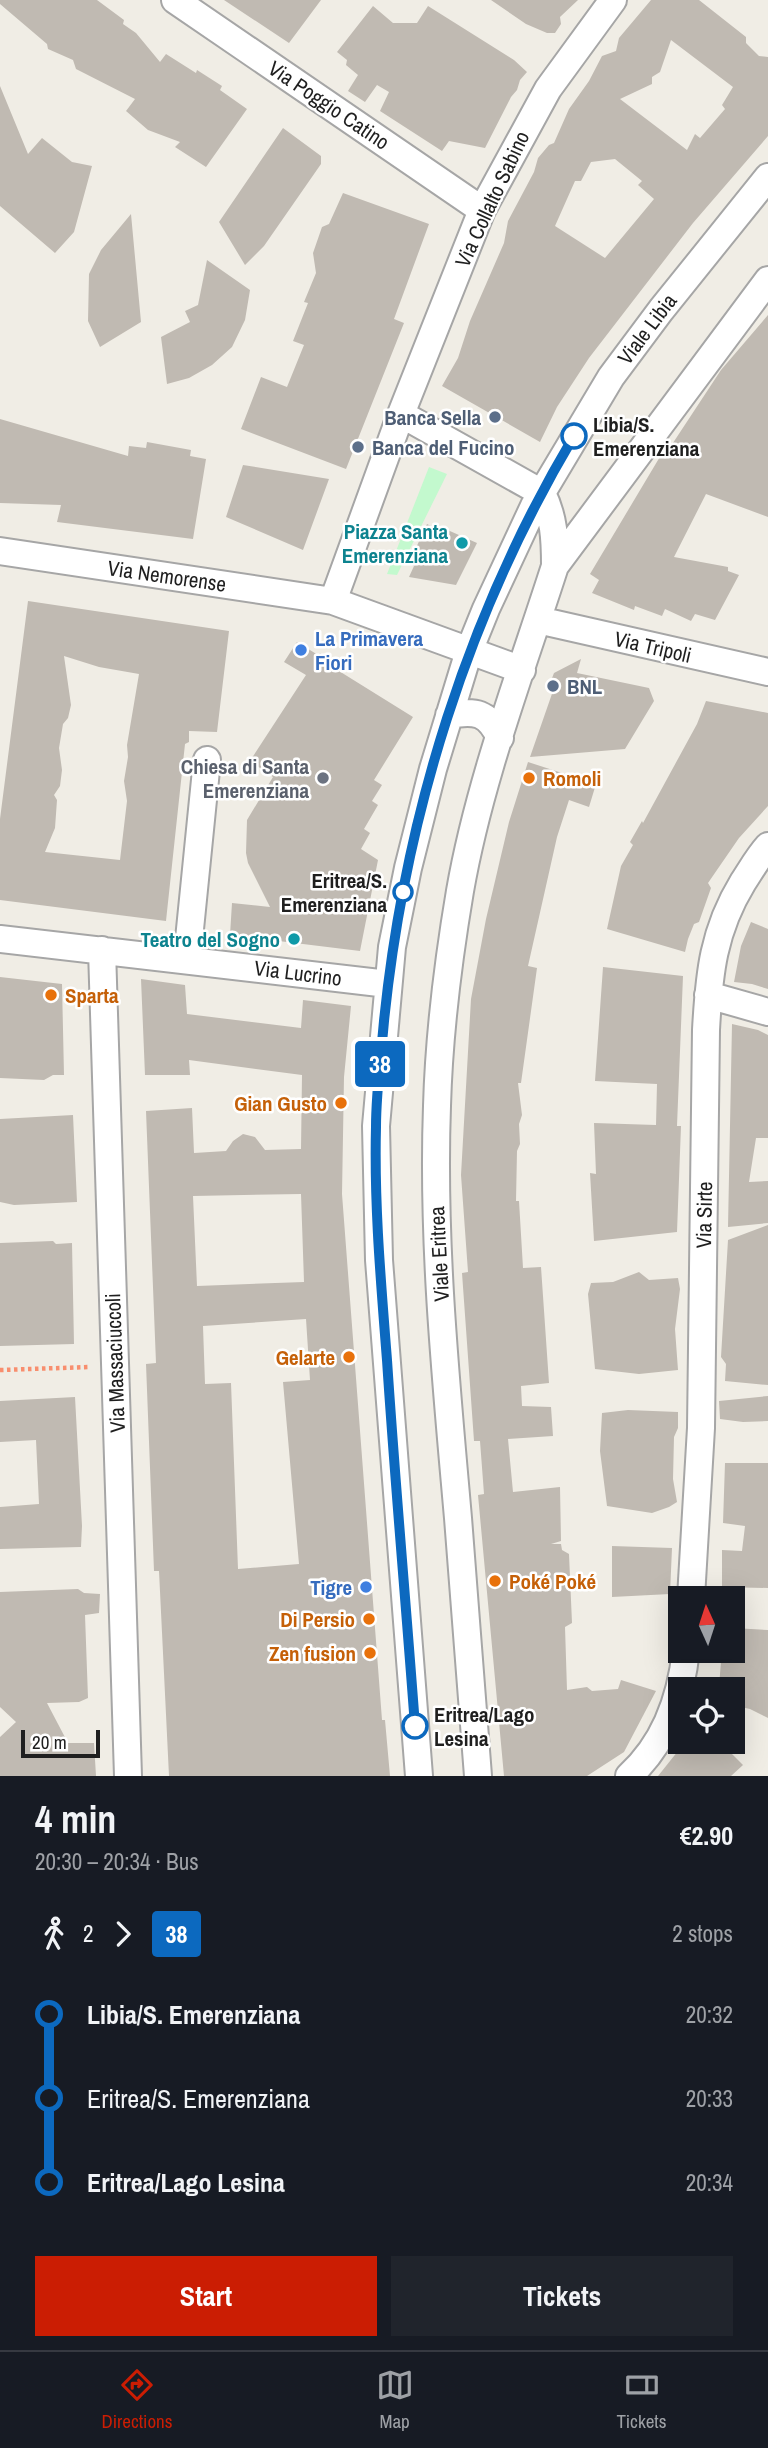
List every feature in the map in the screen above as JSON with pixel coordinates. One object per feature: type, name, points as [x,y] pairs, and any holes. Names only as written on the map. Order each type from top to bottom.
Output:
[{"type":"street","name":"Via Poggio Catino","points":[[175,0],[482,210]]},
{"type":"street","name":"Via Collalto Sabino","points":[[401,414],[482,210],[548,89],[613,0]]},
{"type":"street","name":"Viale Libia","points":[[542,492],[611,377],[667,301],[768,177]]},
{"type":"street","points":[[555,566],[768,280]]},
{"type":"street","points":[[401,414],[542,492],[554,527],[555,566],[522,670],[333,601],[401,414]]},
{"type":"street","points":[[419,1776],[377,1222],[376,1126],[388,984],[408,868],[469,651],[515,544],[542,492]]},
{"type":"street","name":"Via Nemorense","points":[[0,555],[333,601]]},
{"type":"street","name":"Via Tripoli","points":[[538,620],[768,672]]},
{"type":"street","name":"Viale Eritrea","points":[[478,1776],[447,1390],[437,1220],[437,1105],[440,1040],[461,887],[475,824],[522,670]]},
{"type":"street","points":[[449,715],[469,712],[480,714],[491,721],[500,738]]},
{"type":"street","points":[[187,959],[207,760]]},
{"type":"street","name":"Via Sirte","points":[[692,1586],[701,1428],[710,968],[720,928],[731,902],[768,846]]},
{"type":"street","name":"Via Lucrino","points":[[0,939],[388,984]]},
{"type":"street","name":"Via Massaciuccoli","points":[[102,950],[128,1776]]},
{"type":"street","points":[[708,995],[768,1012]]},
{"type":"street","points":[[629,1776],[653,1749],[667,1723],[679,1690],[684,1663]]},
{"type":"path","points":[[0,1370],[116,1366]]},
{"type":"green space","points":[[429,467],[447,474],[397,575],[387,574]]},
{"type":"building","points":[[0,0],[97,0],[124,20],[123,24],[136,33],[160,62],[166,54],[196,73],[197,70],[222,86],[220,90],[247,109],[206,167],[175,147],[180,142],[148,130],[126,111],[135,99],[76,69],[73,60],[48,49],[47,44],[0,4]]},
{"type":"building","points":[[224,0],[321,0],[289,43]]},
{"type":"building","points":[[491,0],[578,0],[560,17],[561,24],[555,33],[547,33],[526,24]]},
{"type":"building","points":[[651,0],[699,0],[746,37],[746,43],[759,56],[768,57],[768,136],[693,223],[589,358],[557,407],[540,442],[442,386],[458,358],[470,321],[504,243],[508,221],[534,172],[538,158],[554,143],[569,109],[589,81],[602,56],[616,51],[619,38]],"holes":[[[671,40],[733,87],[722,105],[725,109],[700,138],[695,134],[687,150],[620,99],[652,84],[652,77],[660,72]],[[615,159],[642,181],[638,185],[654,199],[605,258],[555,226],[575,181],[581,181],[591,162]]]},
{"type":"building","points":[[373,6],[393,23],[417,23],[428,6],[514,60],[527,72],[520,80],[485,148],[449,141],[442,151],[380,111],[389,92],[377,85],[365,102],[348,91],[358,75],[346,65],[347,60],[337,52]]},
{"type":"building","points":[[0,86],[28,154],[42,138],[72,162],[92,166],[74,232],[55,253],[0,206]]},
{"type":"building","points":[[283,128],[321,156],[321,164],[264,246],[245,265],[219,222]]},
{"type":"building","points":[[343,193],[429,224],[394,319],[404,323],[346,469],[241,429],[261,377],[287,387],[304,345],[293,341],[316,273],[313,253],[322,227],[329,224]]},
{"type":"building","points":[[131,214],[141,322],[100,347],[88,321],[89,274],[101,250]]},
{"type":"building","points":[[207,260],[250,290],[245,320],[232,347],[212,365],[189,378],[167,384],[161,337],[190,322],[185,311],[198,305]]},
{"type":"building","points":[[768,315],[768,517],[706,494],[674,557],[728,567],[728,571],[739,575],[715,620],[695,614],[691,621],[665,609],[662,616],[635,606],[634,610],[592,593],[599,580],[590,574],[664,450],[667,452],[721,370]]},
{"type":"building","points":[[0,419],[128,456],[129,446],[146,448],[147,442],[191,450],[190,456],[206,459],[193,539],[57,522],[61,505],[0,503]]},
{"type":"building","points":[[243,465],[329,479],[303,550],[226,517]]},
{"type":"building","points":[[427,524],[433,527],[434,524],[477,543],[456,585],[409,577],[414,566],[409,563]]},
{"type":"building","points":[[28,601],[229,631],[217,732],[189,731],[189,742],[185,744],[166,921],[0,900],[0,819]],"holes":[[[64,656],[99,667],[139,674],[127,745],[124,781],[127,801],[120,860],[45,852],[55,828],[57,800],[54,795],[60,786],[62,770],[59,748],[63,724],[68,718],[71,705]]]},
{"type":"building","name":"Chiesa di Santa Emerenziana","points":[[297,642],[318,655],[320,653],[341,667],[339,671],[413,717],[374,780],[382,785],[372,801],[378,805],[364,829],[370,833],[361,849],[378,860],[360,951],[230,935],[232,903],[270,907],[248,863],[246,853],[247,820],[273,777],[250,761],[306,675],[284,662]]},
{"type":"building","points":[[581,659],[577,673],[649,688],[654,701],[625,749],[530,757],[554,688],[549,686],[554,673]]},
{"type":"building","points":[[706,701],[768,713],[768,806],[739,838],[708,883],[711,888],[699,922],[694,924],[685,952],[607,929],[621,866],[633,845],[630,842],[697,724]]},
{"type":"building","points":[[528,762],[596,784],[589,807],[569,800],[557,837],[528,966],[537,968],[521,1083],[518,1083],[522,1115],[517,1151],[516,1201],[519,1201],[523,1268],[541,1267],[549,1383],[521,1386],[522,1406],[551,1407],[553,1436],[508,1439],[513,1492],[560,1487],[561,1541],[551,1544],[561,1544],[562,1550],[569,1554],[572,1623],[565,1627],[567,1690],[587,1687],[592,1691],[618,1689],[621,1680],[656,1691],[624,1752],[587,1776],[504,1776],[478,1495],[484,1494],[480,1441],[474,1441],[462,1273],[468,1272],[461,1175],[471,999],[486,919],[509,822]]},
{"type":"building","points":[[751,922],[768,929],[768,989],[734,982],[741,946]]},
{"type":"building","points":[[603,967],[683,976],[677,1126],[681,1126],[677,1232],[594,1241],[590,1173],[596,1174],[594,1123],[656,1125],[657,1084],[595,1081]]},
{"type":"building","points":[[0,977],[62,984],[64,1075],[53,1075],[44,1080],[0,1078]]},
{"type":"building","points":[[141,979],[185,985],[187,1014],[301,1028],[303,1000],[351,1006],[344,1077],[342,1194],[382,1720],[385,1720],[390,1776],[169,1776],[159,1571],[154,1571],[146,1364],[156,1363],[146,1111],[192,1108],[194,1153],[226,1151],[233,1141],[243,1134],[255,1137],[265,1150],[301,1149],[302,1075],[189,1060],[190,1075],[145,1075]],"holes":[[[301,1194],[304,1282],[197,1286],[193,1196]],[[306,1319],[310,1380],[283,1382],[299,1564],[238,1569],[231,1383],[205,1384],[203,1326]]]},
{"type":"building","points":[[732,1024],[768,1035],[768,1138],[756,1138],[749,1182],[768,1181],[768,1223],[728,1227]]},
{"type":"building","points":[[73,1115],[77,1202],[14,1205],[0,1202],[0,1119]]},
{"type":"building","points":[[768,1225],[768,1385],[725,1381],[726,1364],[721,1357],[728,1240]]},
{"type":"building","points":[[53,1241],[56,1244],[72,1243],[74,1344],[0,1346],[0,1243]]},
{"type":"building","points":[[639,1272],[649,1280],[678,1278],[680,1289],[675,1329],[678,1370],[639,1374],[595,1369],[588,1294],[591,1283],[613,1282]]},
{"type":"building","points":[[768,1396],[768,1421],[720,1419],[719,1401]]},
{"type":"building","points":[[75,1397],[81,1547],[0,1549],[0,1507],[39,1504],[36,1440],[0,1442],[0,1401]]},
{"type":"building","points":[[628,1410],[678,1412],[678,1428],[674,1437],[673,1479],[677,1502],[652,1513],[607,1506],[600,1451],[602,1413]]},
{"type":"building","points":[[725,1463],[768,1463],[768,1588],[722,1586],[722,1550],[742,1551],[745,1526],[723,1523]]},
{"type":"building","points":[[612,1546],[672,1548],[668,1594],[612,1597]]},
{"type":"building","points":[[78,1589],[84,1593],[100,1594],[99,1613],[85,1615],[88,1698],[79,1702],[47,1703],[68,1743],[94,1743],[96,1776],[0,1776],[0,1737],[16,1722],[0,1707],[0,1592]]},
{"type":"building","points":[[746,1629],[768,1630],[768,1718],[745,1708],[745,1677],[720,1677],[721,1663],[746,1662]]},
{"type":"building","points":[[676,1754],[732,1754],[743,1765],[731,1776],[658,1776]]},
{"type":"bus line","name":"38","points":[[415,1726],[377,1222],[376,1126],[390,965],[408,868],[426,793],[469,651],[515,544],[574,436]]},
{"type":"place","name":"Banca Sella","points":[[495,417]]},
{"type":"place","name":"Libia/S. Emerenziana","points":[[574,436]]},
{"type":"place","name":"Banca del Fucino","points":[[358,447]]},
{"type":"place","name":"Piazza Santa Emerenziana","points":[[462,543]]},
{"type":"place","name":"La Primavera Fiori","points":[[301,650]]},
{"type":"place","name":"BNL","points":[[553,686]]},
{"type":"place","name":"Chiesa di Santa Emerenziana","points":[[323,778]]},
{"type":"place","name":"Romoli","points":[[529,778]]},
{"type":"place","name":"Eritrea/S. Emerenziana","points":[[403,892]]},
{"type":"place","name":"Teatro del Sogno","points":[[294,939]]},
{"type":"place","name":"Sparta","points":[[51,995]]},
{"type":"place","name":"Gian Gusto","points":[[341,1103]]},
{"type":"place","name":"Gelarte","points":[[349,1357]]},
{"type":"place","name":"Poké Poké","points":[[495,1581]]},
{"type":"place","name":"Tigre","points":[[366,1587]]},
{"type":"place","name":"Di Persio","points":[[369,1619]]},
{"type":"place","name":"Zen fusion","points":[[370,1653]]},
{"type":"place","name":"Eritrea/Lago Lesina","points":[[415,1726]]}]
